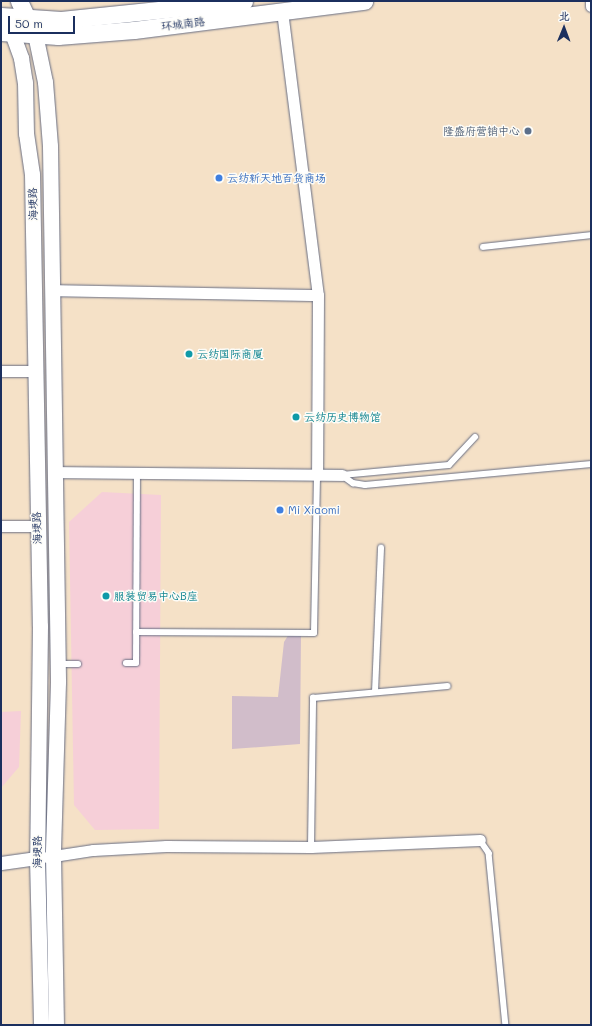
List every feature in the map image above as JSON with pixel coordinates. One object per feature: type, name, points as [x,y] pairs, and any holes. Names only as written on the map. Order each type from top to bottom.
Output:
[{"type":"main road","points":[[19,1],[35,34]]},
{"type":"main road","name":"环城南路","points":[[4,20],[27,18],[61,20],[179,5],[244,1]]},
{"type":"main road","name":"环城南路","points":[[4,20],[35,34],[58,36],[134,30],[364,1]]},
{"type":"main road","name":"海埂路","points":[[4,20],[21,58],[25,82],[26,134],[32,174],[41,698],[37,858],[41,1025]]},
{"type":"main road","name":"海埂路","points":[[35,34],[45,82],[50,146],[51,290],[58,664],[53,856],[56,1025]]},
{"type":"street","points":[[591,1],[591,6]]},
{"type":"street","points":[[282,11],[318,295],[317,475]]},
{"type":"street","points":[[51,290],[318,295]]},
{"type":"street","points":[[1,371],[35,371]]},
{"type":"street","points":[[54,472],[342,475]]},
{"type":"street","points":[[1,526],[37,526]]},
{"type":"street","points":[[1,863],[93,850],[166,846],[311,847],[480,840]]},
{"type":"lane","points":[[483,247],[591,235]]},
{"type":"lane","points":[[342,475],[449,465],[475,437]]},
{"type":"lane","points":[[342,475],[352,482],[365,485],[591,464]]},
{"type":"lane","points":[[126,663],[136,663],[137,472]]},
{"type":"lane","points":[[136,632],[314,633],[317,475]]},
{"type":"lane","points":[[375,692],[381,548]]},
{"type":"lane","points":[[58,664],[78,664]]},
{"type":"lane","points":[[311,847],[313,698],[447,686]]},
{"type":"lane","points":[[480,840],[490,853],[506,1025]]},
{"type":"shaded area","points":[[102,492],[161,495],[159,829],[95,830],[74,805],[69,522]]},
{"type":"shaded area","points":[[289,634],[301,635],[300,744],[232,749],[232,696],[278,697],[284,642]]},
{"type":"shaded area","points":[[21,711],[19,767],[1,788],[1,712]]},
{"type":"place","name":"隆盛府营销中心","points":[[528,131]]},
{"type":"place","name":"云纺新天地百货商场","points":[[219,178]]},
{"type":"place","name":"云纺国际商厦","points":[[189,354]]},
{"type":"place","name":"云纺历史博物馆","points":[[296,417]]},
{"type":"place","name":"Mi Xiaomi","points":[[280,510]]},
{"type":"place","name":"服装贸易中心B座","points":[[106,596]]}]
